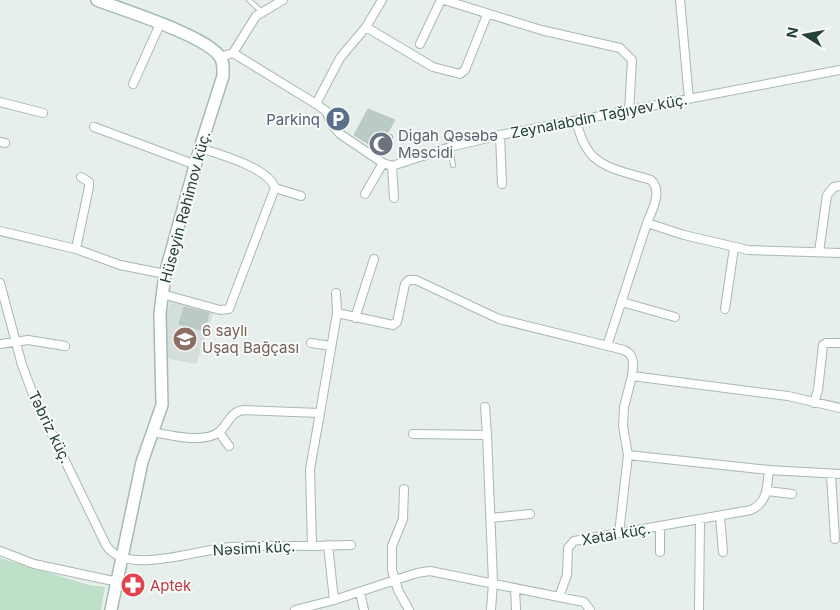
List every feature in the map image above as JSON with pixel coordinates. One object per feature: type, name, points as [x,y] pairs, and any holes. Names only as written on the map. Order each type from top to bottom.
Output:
[{"type":"main road","points":[[97,0],[113,3],[203,43],[220,57]]},
{"type":"main road","name":"Hüseyin Rəhimov küç.","points":[[111,610],[142,462],[159,416],[163,395],[160,335],[165,274],[200,148],[223,76],[220,57]]},
{"type":"street","points":[[220,57],[233,52],[253,19],[283,0]]},
{"type":"street","points":[[316,104],[340,58],[366,27],[382,0]]},
{"type":"street","points":[[420,44],[443,0],[487,15],[542,30],[620,48],[632,60],[629,112]]},
{"type":"street","points":[[680,0],[689,99]]},
{"type":"street","points":[[366,27],[433,67],[460,74],[465,70],[487,15]]},
{"type":"street","points":[[133,84],[160,24]]},
{"type":"street","points":[[233,52],[326,111],[334,128],[379,161],[392,166],[394,198]]},
{"type":"street","name":"Zeynalabdin Tağıyev küç.","points":[[392,166],[500,135],[629,112],[840,70]]},
{"type":"street","points":[[0,102],[43,113]]},
{"type":"street","points":[[576,121],[585,146],[591,156],[599,162],[651,180],[656,185],[658,193],[607,346]]},
{"type":"street","points":[[94,127],[196,165]]},
{"type":"street","points":[[500,135],[502,184]]},
{"type":"street","points":[[200,148],[245,163],[271,180],[275,188],[301,196]]},
{"type":"street","points":[[365,194],[379,161]]},
{"type":"street","points":[[76,248],[90,186],[89,182],[81,178]]},
{"type":"street","points":[[819,252],[828,195],[834,187],[840,186]]},
{"type":"street","points":[[162,294],[220,310],[230,309],[275,188]]},
{"type":"street","points":[[647,223],[734,248],[840,253]]},
{"type":"street","points":[[0,232],[76,248],[120,264],[165,274]]},
{"type":"street","points":[[725,309],[734,248]]},
{"type":"street","points":[[355,318],[374,259]]},
{"type":"street","points":[[337,313],[393,325],[397,322],[405,284],[409,280],[416,280],[499,319],[630,353],[633,358],[632,376],[626,394],[623,417],[628,455],[619,533]]},
{"type":"street","name":"Təbriz küç.","points":[[0,283],[34,398],[106,545],[113,555],[123,558]]},
{"type":"street","name":"Nəsimi küç.","points":[[123,558],[162,558],[230,547],[312,546],[310,469],[337,313],[336,293]]},
{"type":"street","points":[[622,302],[675,316]]},
{"type":"street","points":[[0,344],[28,340],[65,346]]},
{"type":"street","points":[[311,343],[331,346]]},
{"type":"street","points":[[814,403],[818,390],[823,345],[840,343]]},
{"type":"street","points":[[632,376],[788,396],[840,408]]},
{"type":"street","points":[[485,407],[493,582],[491,610]]},
{"type":"street","points":[[152,432],[188,438],[213,436],[219,432],[236,411],[320,413]]},
{"type":"street","points":[[219,432],[229,446]]},
{"type":"street","points":[[413,434],[487,435]]},
{"type":"street","points":[[628,455],[769,470],[840,474]]},
{"type":"street","points":[[769,470],[767,491],[792,494]]},
{"type":"street","points":[[831,474],[835,538]]},
{"type":"street","points":[[404,489],[403,518],[392,546],[394,580],[410,610]]},
{"type":"street","name":"Xətai küç.","points":[[559,597],[566,585],[570,543],[751,510],[759,507],[767,491]]},
{"type":"street","points":[[491,518],[530,514]]},
{"type":"street","points":[[720,516],[723,552]]},
{"type":"street","points":[[699,610],[700,520]]},
{"type":"street","points":[[660,526],[660,552]]},
{"type":"street","points":[[328,545],[334,600]]},
{"type":"street","points":[[312,546],[351,545]]},
{"type":"street","points":[[0,551],[34,564],[118,582]]},
{"type":"street","points":[[295,610],[310,609],[416,573],[430,572],[493,582],[584,602],[590,610]]},
{"type":"street","points":[[515,588],[516,610]]},
{"type":"street","points":[[360,592],[364,610]]},
{"type":"lane","points":[[249,0],[262,12]]},
{"type":"lane","points":[[379,161],[390,137]]},
{"type":"lane","points":[[450,148],[453,165]]},
{"type":"shaded area","name":"6 saylı Uşaq Bağçası","points":[[171,299],[214,311],[196,364],[165,358],[165,319]]},
{"type":"green space","points":[[0,558],[89,585],[105,587],[101,610],[0,610]]},
{"type":"building","points":[[368,109],[395,120],[378,150],[354,135]]},
{"type":"building","points":[[184,307],[209,313],[205,331],[179,324]]},
{"type":"place","name":"Parkinq","points":[[338,119]]},
{"type":"place","name":"Digah Qəsəbə Məscidi","points":[[381,144]]},
{"type":"place","name":"6 saylı Uşaq Bağçası","points":[[185,339]]},
{"type":"place","name":"Aptek","points":[[133,585]]}]
